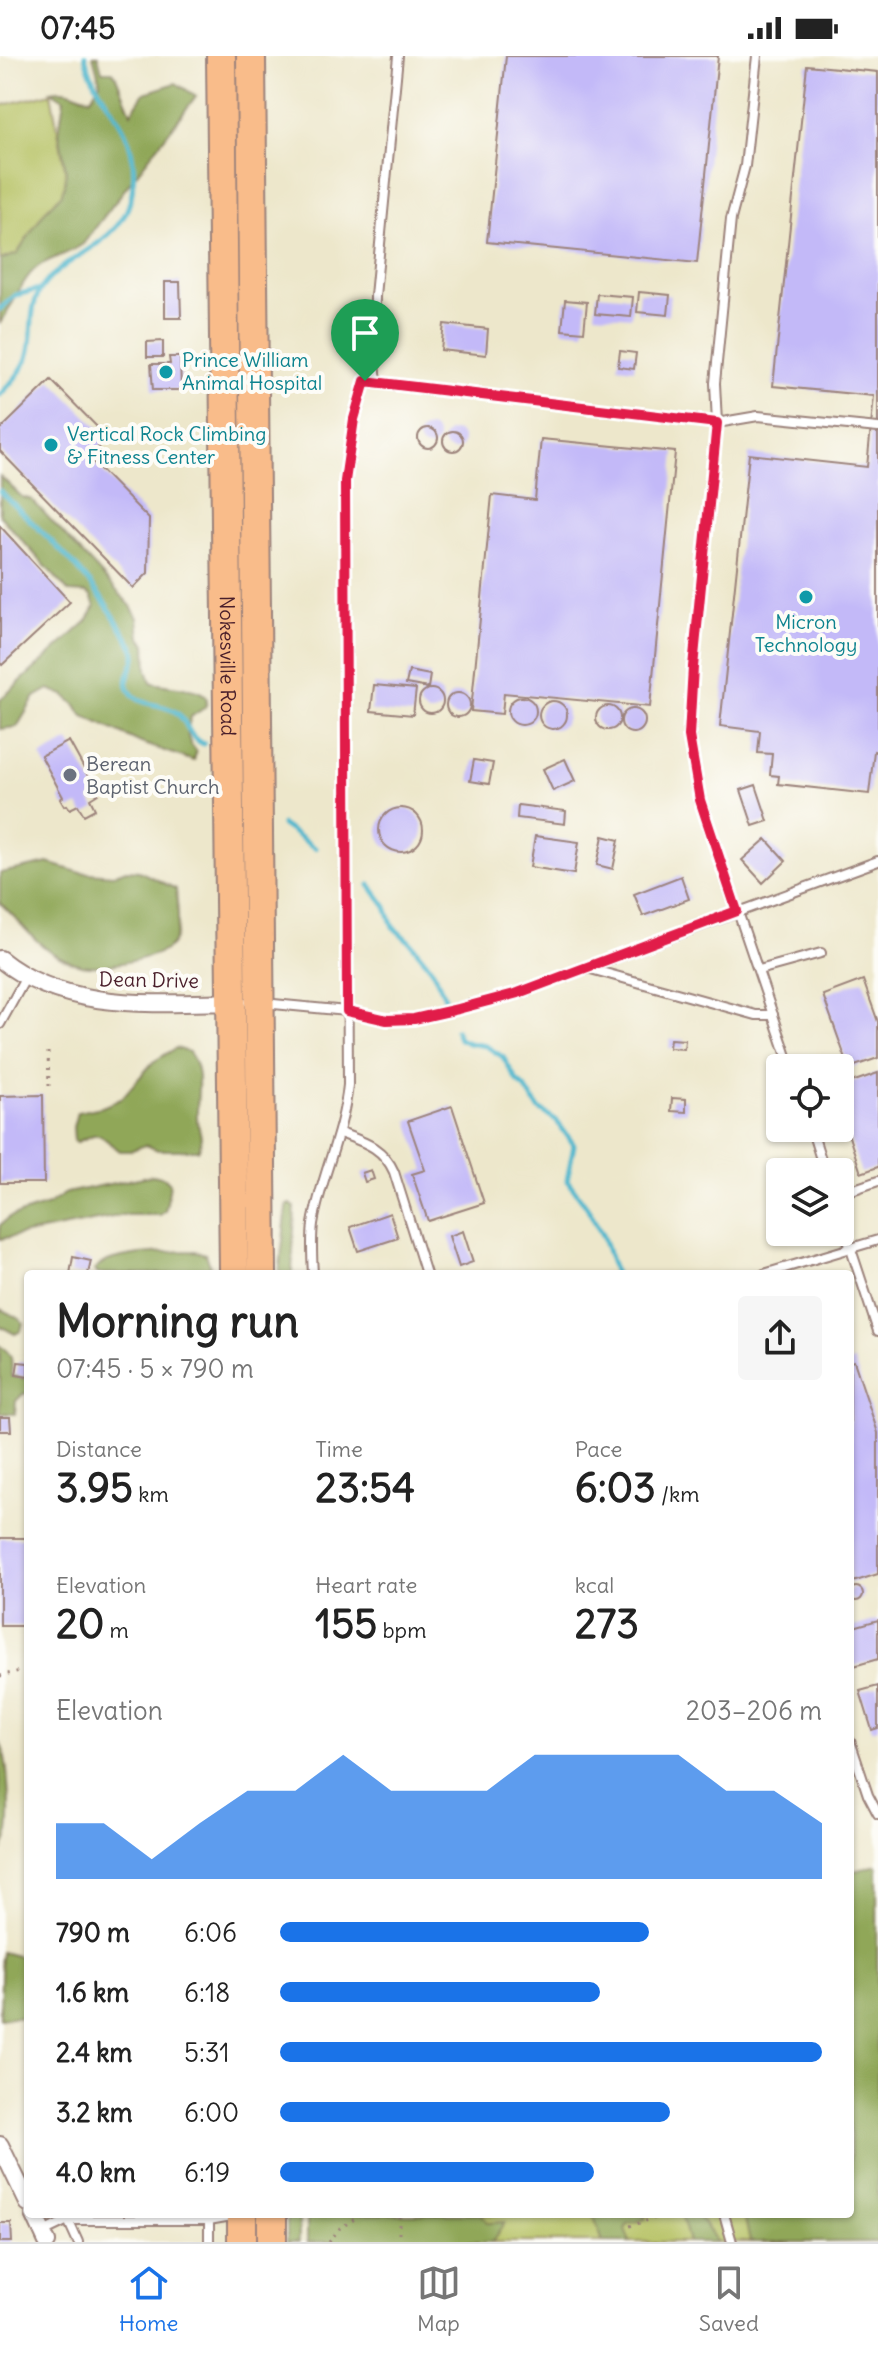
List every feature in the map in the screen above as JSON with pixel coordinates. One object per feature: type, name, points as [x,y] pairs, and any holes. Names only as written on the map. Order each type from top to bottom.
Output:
[{"type":"highway","name":"Nokesville Road","points":[[221,56],[246,1002],[262,1270]]},
{"type":"highway","name":"Nokesville Road","points":[[234,1270],[246,1002],[251,56]]},
{"type":"highway","points":[[242,2218],[242,2242]]},
{"type":"highway","points":[[272,2218],[272,2242]]},
{"type":"street","name":"Dean Drive","points":[[0,959],[26,977],[62,992],[103,1001],[246,1002]]},
{"type":"street","points":[[0,2145],[24,2195]]},
{"type":"street","points":[[36,2218],[45,2237]]},
{"type":"lane","points":[[377,383],[375,296],[398,56]]},
{"type":"lane","points":[[757,56],[745,166],[730,234],[715,383],[717,423],[689,736],[700,800],[786,1054]]},
{"type":"lane","points":[[313,1270],[313,1226],[340,1133],[348,1085],[345,481],[354,419],[365,381],[717,423],[758,416],[878,428]]},
{"type":"lane","points":[[246,1002],[347,1011],[387,1020],[414,1019],[518,993],[878,861]]},
{"type":"lane","points":[[759,970],[821,953]]},
{"type":"lane","points":[[586,967],[756,1015],[773,1015]]},
{"type":"lane","points":[[0,1024],[26,977]]},
{"type":"lane","points":[[340,1133],[373,1145],[386,1157],[394,1172],[425,1270]]},
{"type":"lane","points":[[854,1189],[878,1181]]},
{"type":"lane","points":[[777,1270],[878,1240]]},
{"type":"lane","points":[[850,1247],[874,1306],[878,1331]]},
{"type":"lane","points":[[854,1753],[878,1814]]},
{"type":"lane","points":[[45,2237],[68,2220],[220,2218]]},
{"type":"lane","points":[[725,2218],[732,2242]]},
{"type":"lane","points":[[68,2220],[78,2242]]},
{"type":"lane","points":[[209,2220],[209,2242]]},
{"type":"path","points":[[48,1052],[49,1086]]},
{"type":"path","points":[[0,1676],[24,1670]]},
{"type":"path","points":[[329,2242],[340,2228],[356,2218]]},
{"type":"path","points":[[399,2218],[399,2242]]},
{"type":"path","points":[[630,2226],[652,2218]]},
{"type":"green space","points":[[93,56],[98,56],[102,71],[115,74],[131,113],[144,93],[176,83],[196,96],[83,244],[35,269],[0,323],[0,260],[17,254],[45,211],[61,195],[65,184],[66,171],[59,132],[64,99],[51,91],[68,91],[91,98],[100,82]]},
{"type":"green space","points":[[51,93],[72,206],[0,279],[0,106]]},
{"type":"green space","points":[[0,476],[22,497],[32,500],[131,606],[138,618],[140,637],[146,644],[147,670],[151,682],[196,691],[207,699],[205,707],[191,717],[188,727],[189,739],[196,751],[194,761],[141,743],[82,715],[64,695],[49,689],[35,697],[17,727],[0,729],[0,700],[87,621],[95,607],[91,596],[86,593],[69,592],[0,516]]},
{"type":"green space","points":[[48,863],[78,872],[113,875],[126,870],[139,871],[176,889],[178,925],[172,944],[146,957],[97,966],[76,963],[46,949],[0,903],[0,873]]},
{"type":"green space","points":[[176,1048],[189,1052],[196,1068],[197,1118],[201,1138],[198,1150],[158,1150],[145,1145],[120,1151],[100,1135],[77,1142],[74,1140],[77,1112],[121,1099],[153,1062]]},
{"type":"green space","points":[[153,1175],[170,1183],[165,1211],[160,1215],[123,1215],[0,1239],[0,1225],[10,1217],[48,1205],[66,1193]]},
{"type":"green space","points":[[287,1206],[295,1207],[292,1270],[279,1270]]},
{"type":"green space","points":[[195,1251],[206,1254],[212,1270],[94,1270],[101,1264],[125,1256]]},
{"type":"green space","points":[[0,1309],[19,1318],[23,1323],[21,1331],[15,1334],[0,1326]]},
{"type":"green space","points":[[0,1346],[10,1355],[11,1376],[24,1378],[24,1394],[16,1401],[15,1414],[0,1413]]},
{"type":"green space","points":[[0,1744],[5,1760],[9,1804],[7,1837],[0,1855]]},
{"type":"green space","points":[[877,1865],[878,2242],[750,2242],[745,2218],[854,2218],[854,1871]]},
{"type":"green space","points":[[2,1952],[24,1958],[24,2016],[0,2018]]},
{"type":"green space","points":[[287,2218],[299,2218],[299,2242],[287,2242]]},
{"type":"green space","points":[[307,2218],[854,2218],[878,2242],[307,2242]]},
{"type":"green space","points":[[307,2218],[484,2218],[488,2223],[505,2222],[492,2242],[307,2242]]},
{"type":"green space","points":[[594,2218],[646,2219],[628,2224],[625,2229],[630,2242],[603,2242]]},
{"type":"green space","points":[[682,2218],[698,2218],[717,2242],[689,2242]]},
{"type":"building","points":[[506,56],[718,56],[697,263],[487,242]]},
{"type":"building","name":"Micron Technology","points":[[807,65],[878,72],[878,752],[874,751],[869,794],[778,784],[779,776],[770,775],[772,754],[758,753],[760,731],[720,726],[749,454],[867,467],[874,396],[773,386]]},
{"type":"building","points":[[165,282],[180,282],[181,318],[165,318]]},
{"type":"building","points":[[639,292],[670,295],[668,315],[637,312]]},
{"type":"building","points":[[597,294],[633,297],[631,317],[595,314]]},
{"type":"building","points":[[565,300],[587,302],[584,332],[562,330]]},
{"type":"building","points":[[444,324],[488,329],[486,355],[441,350]]},
{"type":"building","points":[[163,341],[163,357],[147,357],[147,342]]},
{"type":"building","points":[[620,351],[636,353],[634,369],[618,367]]},
{"type":"building","name":"Prince William Animal Hospital","points":[[169,357],[180,357],[181,390],[153,390],[151,364],[170,364]]},
{"type":"building","points":[[51,380],[108,438],[88,457],[149,519],[148,573],[133,588],[0,451],[0,430]]},
{"type":"building","points":[[428,428],[435,431],[438,438],[435,445],[428,448],[421,445],[418,438],[421,431]]},
{"type":"building","points":[[453,431],[460,434],[463,441],[460,448],[453,451],[446,448],[443,441],[446,434]]},
{"type":"building","points":[[541,439],[675,452],[650,707],[504,693],[502,714],[471,711],[492,495],[535,500]]},
{"type":"building","points":[[0,526],[70,602],[2,665],[0,663]]},
{"type":"building","points":[[409,671],[430,675],[428,688],[406,684]]},
{"type":"building","points":[[374,685],[416,689],[413,715],[371,711]]},
{"type":"building","points":[[431,689],[440,692],[443,701],[440,710],[431,713],[422,710],[419,701],[422,692]]},
{"type":"building","points":[[458,693],[467,696],[470,705],[467,714],[458,717],[449,714],[446,705],[449,696]]},
{"type":"building","points":[[522,697],[532,701],[536,711],[532,721],[522,725],[512,721],[508,711],[512,701]]},
{"type":"building","points":[[553,701],[563,705],[567,715],[563,725],[553,729],[543,725],[539,715],[543,705]]},
{"type":"building","points":[[608,706],[617,709],[620,718],[617,727],[608,730],[599,727],[596,718],[599,709]]},
{"type":"building","points":[[633,709],[642,712],[645,721],[642,730],[633,733],[624,730],[621,721],[624,712]]},
{"type":"building","name":"Berean Baptist Church","points":[[69,741],[98,794],[90,799],[95,809],[84,815],[78,805],[70,809],[64,806],[60,799],[63,797],[41,756]]},
{"type":"building","points":[[565,759],[575,781],[553,791],[543,769]]},
{"type":"building","points":[[474,760],[493,763],[489,784],[470,781]]},
{"type":"building","points":[[756,785],[768,821],[753,826],[741,790]]},
{"type":"building","points":[[518,805],[566,811],[565,824],[517,818]]},
{"type":"building","points":[[401,808],[417,814],[423,830],[417,846],[401,852],[385,846],[379,830],[385,814]]},
{"type":"building","points":[[535,836],[579,842],[574,874],[530,867]]},
{"type":"building","points":[[603,836],[619,840],[613,869],[597,865]]},
{"type":"building","points":[[766,839],[786,861],[763,883],[742,860]]},
{"type":"building","points":[[681,876],[689,899],[643,916],[634,894]]},
{"type":"building","points":[[863,980],[878,1022],[878,1058],[854,1066],[854,1054],[844,1054],[823,995]]},
{"type":"building","points":[[670,1039],[685,1040],[684,1049],[669,1048]]},
{"type":"building","points":[[878,1073],[878,1167],[861,1173],[851,1142],[854,1142],[854,1081]]},
{"type":"building","points":[[43,1095],[44,1183],[0,1183],[0,1096]]},
{"type":"building","points":[[672,1098],[686,1099],[686,1112],[671,1111]]},
{"type":"building","points":[[452,1106],[484,1203],[428,1221],[412,1174],[425,1170],[408,1121]]},
{"type":"building","points":[[371,1170],[374,1179],[365,1182],[362,1173]]},
{"type":"building","points":[[390,1213],[398,1238],[358,1251],[350,1227]]},
{"type":"building","points":[[463,1231],[473,1262],[459,1267],[449,1236]]},
{"type":"building","points":[[73,1257],[91,1261],[89,1270],[71,1270]]},
{"type":"building","points":[[854,1361],[878,1433],[878,1574],[854,1582]]},
{"type":"building","points":[[18,1362],[24,1363],[24,1376],[16,1375]]},
{"type":"building","points":[[0,1417],[10,1417],[11,1431],[0,1431]]},
{"type":"building","points":[[0,1538],[24,1538],[24,1626],[0,1626]]},
{"type":"building","points":[[854,1588],[861,1589],[861,1599],[854,1600]]},
{"type":"building","points":[[878,1620],[878,1659],[854,1666],[854,1627]]},
{"type":"building","points":[[878,1686],[878,1728],[872,1730],[860,1691]]},
{"type":"building","points":[[0,2223],[11,2223],[12,2242],[0,2242]]},
{"type":"waterway","points":[[0,395],[26,361],[34,305],[41,289],[58,271],[108,235],[124,217],[129,206],[133,181],[129,143],[92,77],[85,56]]},
{"type":"waterway","points":[[0,309],[16,295],[40,289]]},
{"type":"waterway","points":[[0,491],[65,555],[109,608],[134,649],[135,659],[127,684],[133,695],[177,713],[192,735],[204,744]]},
{"type":"waterway","points":[[282,825],[315,848]]},
{"type":"waterway","points":[[370,885],[386,907],[393,927],[432,969],[446,1000]]},
{"type":"waterway","points":[[456,1030],[459,1039],[486,1046],[503,1057],[539,1109],[556,1120],[574,1145],[567,1180],[587,1207],[603,1237],[614,1270]]},
{"type":"place","name":"Prince William Animal Hospital","points":[[166,372]]},
{"type":"place","name":"Vertical Rock Climbing & Fitness Center","points":[[51,445]]},
{"type":"place","name":"Micron Technology","points":[[806,597]]},
{"type":"place","name":"Berean Baptist Church","points":[[70,775]]},
{"type":"route","points":[[365,381],[717,423],[689,736],[700,800],[737,911],[518,993],[458,1009],[414,1019],[387,1020],[347,1011],[345,481],[354,419],[365,381]]}]
